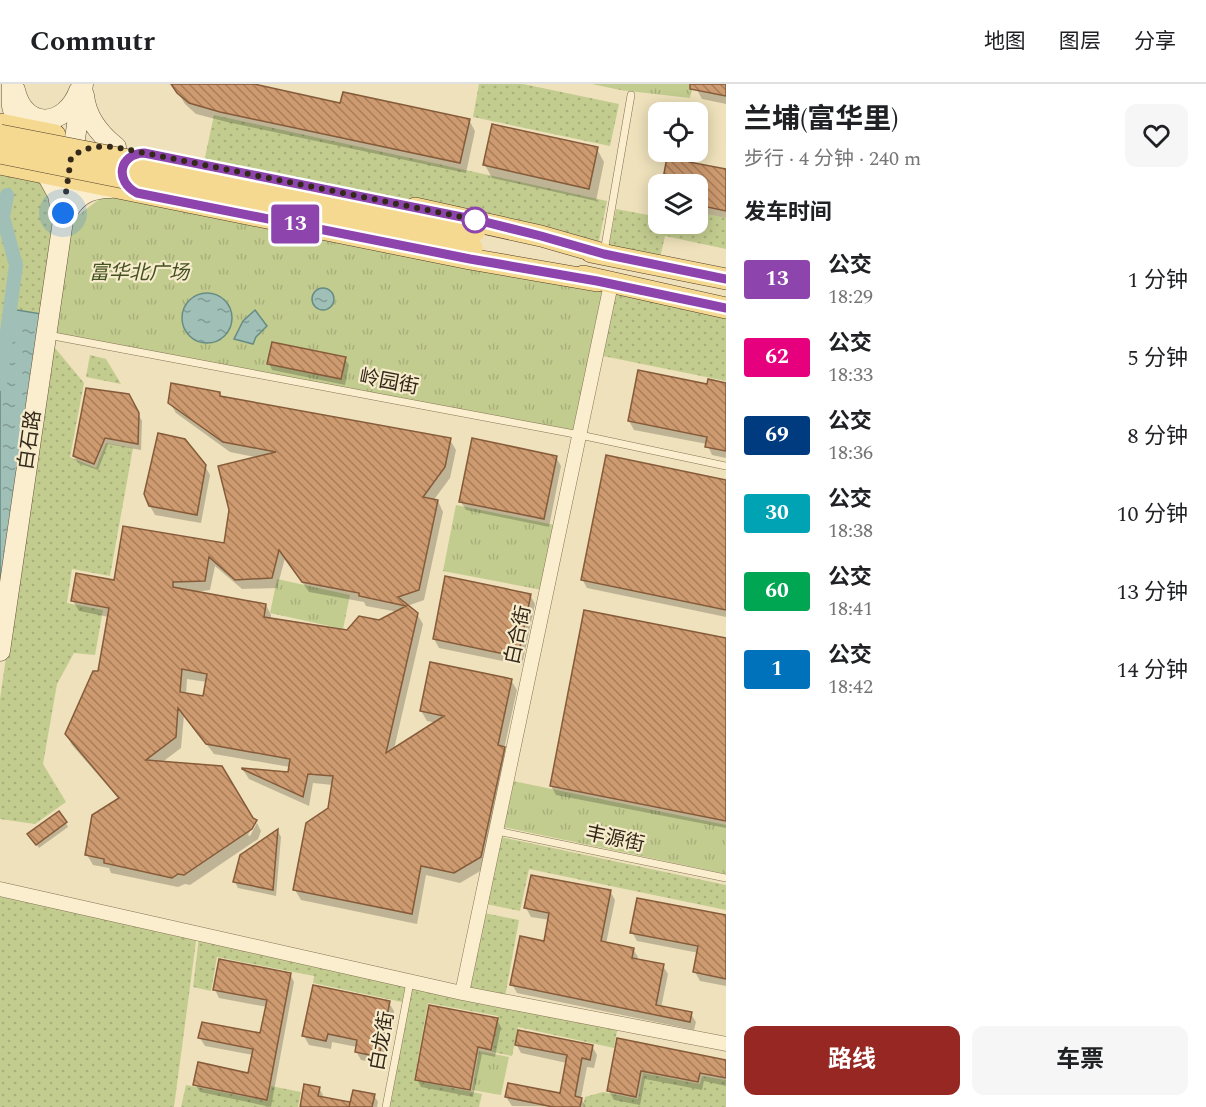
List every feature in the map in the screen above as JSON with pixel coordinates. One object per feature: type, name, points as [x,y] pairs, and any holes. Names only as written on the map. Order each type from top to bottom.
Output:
[{"type":"main road","points":[[12,84],[24,109],[45,120],[61,117],[77,97],[83,84]]},
{"type":"main road","points":[[0,108],[12,84]]},
{"type":"main road","points":[[12,84],[15,130],[62,164]]},
{"type":"main road","points":[[83,84],[85,100],[92,121],[104,138],[116,147],[477,220],[604,254]]},
{"type":"main road","name":"白石路","points":[[0,651],[60,229],[62,164],[78,116],[83,84]]},
{"type":"main road","points":[[15,130],[62,164],[113,188],[470,259],[604,282],[726,308]]},
{"type":"main road","points":[[15,130],[474,239],[536,262],[604,282]]},
{"type":"main road","points":[[3,162],[62,164],[116,147]]},
{"type":"main road","points":[[137,193],[124,183],[122,172],[129,158],[138,153],[144,153]]},
{"type":"main road","points":[[3,162],[474,239],[539,244],[604,254],[726,279]]},
{"type":"main road","points":[[3,162],[40,184],[55,204],[60,229]]},
{"type":"main road","points":[[60,229],[69,207],[77,198],[93,189],[113,188]]},
{"type":"street","name":"白合街","points":[[462,993],[580,435],[604,282]]},
{"type":"street","points":[[0,889],[410,982],[726,1044]]},
{"type":"lane","points":[[604,254],[631,95]]},
{"type":"lane","name":"岭园街","points":[[45,334],[580,435],[726,466]]},
{"type":"lane","name":"丰源街","points":[[497,831],[726,878]]},
{"type":"lane","name":"白龙街","points":[[386,1107],[410,982]]},
{"type":"green space","points":[[479,84],[523,84],[619,104],[610,146],[473,117]]},
{"type":"green space","points":[[592,84],[693,84],[690,98],[620,90]]},
{"type":"green space","points":[[214,115],[607,201],[598,246],[204,162]]},
{"type":"green space","points":[[0,165],[38,172],[56,208],[47,315],[10,308],[0,378]]},
{"type":"green space","name":"富华北广场","points":[[113,189],[610,287],[580,435],[46,334],[60,229]]},
{"type":"green space","points":[[616,209],[648,215],[648,234],[708,234],[708,214],[726,218],[726,249],[665,236],[659,262],[608,251]]},
{"type":"green space","points":[[615,293],[726,316],[726,381],[603,356]]},
{"type":"green space","points":[[51,343],[84,383],[70,457],[96,468],[106,443],[133,448],[110,576],[72,569],[67,603],[103,610],[95,655],[74,653],[57,684],[43,764],[66,802],[35,824],[0,819],[0,699]]},
{"type":"green space","points":[[90,355],[106,359],[121,384],[86,377]]},
{"type":"green space","points":[[456,505],[555,525],[542,590],[443,571]]},
{"type":"green space","points":[[277,579],[350,595],[343,629],[270,613]]},
{"type":"green space","points":[[513,781],[726,825],[726,874],[503,827]]},
{"type":"green space","points":[[501,837],[726,885],[726,910],[529,869],[520,911],[486,904]]},
{"type":"green space","points":[[0,890],[197,934],[174,1107],[0,1107]]},
{"type":"green space","points":[[484,913],[519,920],[505,997],[469,991]]},
{"type":"green space","points":[[199,937],[406,984],[402,1002],[313,983],[314,976],[217,957],[211,991],[193,987]]},
{"type":"green space","points":[[412,986],[618,1025],[614,1048],[518,1027],[512,1056],[492,1052],[498,1016],[428,1003],[414,1080],[482,1094],[479,1107],[390,1107]]},
{"type":"green space","points":[[479,1051],[509,1057],[501,1095],[472,1090]]},
{"type":"green space","points":[[643,1073],[700,1084],[702,1076],[726,1080],[726,1107],[583,1107],[585,1097],[603,1092],[638,1099]]},
{"type":"green space","points":[[186,1085],[268,1101],[271,1086],[301,1092],[298,1107],[181,1107]]},
{"type":"water","points":[[323,288],[331,291],[334,299],[331,307],[323,310],[315,307],[312,299],[315,291]]},
{"type":"water","points":[[207,293],[216,295],[227,304],[232,318],[230,327],[221,338],[207,343],[198,341],[187,332],[182,318],[184,309],[193,298]]},
{"type":"water","points":[[11,309],[48,315],[0,650],[0,387]]},
{"type":"water","points":[[255,310],[267,326],[256,337],[253,344],[234,339],[243,321]]},
{"type":"building","points":[[171,84],[254,84],[340,103],[343,92],[470,119],[460,163],[220,112],[189,103],[177,93]]},
{"type":"building","points":[[690,84],[726,84],[726,96],[690,89]]},
{"type":"building","points":[[492,124],[598,147],[589,189],[483,165]]},
{"type":"building","points":[[666,162],[689,162],[726,169],[726,211],[708,207],[708,174],[664,174]]},
{"type":"building","points":[[272,342],[346,357],[341,379],[267,364]]},
{"type":"building","points":[[638,370],[707,384],[708,379],[726,383],[726,451],[705,447],[707,437],[628,421]]},
{"type":"building","points":[[171,383],[220,392],[220,396],[451,438],[445,467],[423,497],[438,500],[419,590],[398,597],[418,613],[386,753],[444,716],[420,711],[430,662],[512,679],[498,745],[505,747],[481,857],[454,873],[421,866],[412,914],[293,890],[306,823],[328,808],[333,776],[308,774],[303,797],[242,769],[288,772],[290,759],[206,744],[178,708],[176,737],[146,760],[222,766],[253,818],[257,820],[252,829],[184,875],[178,874],[172,878],[104,863],[104,859],[85,855],[92,815],[119,798],[65,734],[93,671],[98,671],[109,608],[71,601],[76,573],[114,580],[123,526],[224,543],[229,510],[218,466],[276,452],[223,442],[168,403]],"holes":[[[279,550],[302,582],[359,593],[359,596],[406,606],[379,620],[359,616],[347,630],[264,617],[266,604],[173,587],[173,582],[205,581],[209,557],[235,580],[272,578]],[[182,669],[207,674],[203,696],[180,692]]]},
{"type":"building","points":[[86,388],[129,394],[139,413],[138,444],[105,438],[94,464],[73,456]]},
{"type":"building","points":[[158,433],[185,439],[206,465],[197,515],[149,506],[144,494]]},
{"type":"building","points":[[472,438],[557,456],[544,519],[459,502]]},
{"type":"building","points":[[606,455],[726,480],[726,610],[581,580]]},
{"type":"building","points":[[445,576],[531,594],[518,657],[433,639]]},
{"type":"building","points":[[584,610],[726,638],[726,821],[550,786]]},
{"type":"building","points":[[59,811],[67,822],[36,845],[27,834]]},
{"type":"building","points":[[278,829],[273,890],[233,882],[240,855]]},
{"type":"building","points":[[531,875],[611,890],[601,941],[634,948],[632,958],[664,964],[656,1005],[692,1012],[690,1022],[510,985],[520,936],[544,941],[549,913],[524,908]]},
{"type":"building","points":[[637,898],[726,915],[726,979],[693,972],[698,946],[630,933]]},
{"type":"building","points":[[219,959],[291,973],[267,1100],[193,1085],[198,1062],[248,1073],[253,1049],[198,1038],[202,1022],[260,1033],[267,1000],[213,990]]},
{"type":"building","points":[[313,985],[390,1001],[379,1057],[355,1052],[357,1040],[328,1034],[326,1041],[302,1036]]},
{"type":"building","points":[[429,1005],[498,1018],[491,1050],[478,1047],[470,1090],[415,1080]]},
{"type":"building","points":[[518,1030],[593,1045],[590,1060],[582,1058],[575,1096],[582,1098],[580,1107],[553,1107],[505,1097],[508,1083],[560,1093],[567,1055],[515,1045]]},
{"type":"building","points":[[617,1038],[726,1060],[726,1078],[700,1073],[698,1082],[641,1071],[636,1097],[607,1091]]},
{"type":"building","points":[[304,1084],[320,1087],[318,1096],[350,1102],[349,1107],[300,1107]]},
{"type":"building","points":[[353,1090],[375,1094],[372,1107],[349,1107]]},
{"type":"waterway","points":[[0,384],[16,265],[3,217],[7,195]]},
{"type":"bus line","name":"13","points":[[726,279],[604,254],[477,220],[144,153],[138,153],[129,158],[122,172],[124,183],[137,193],[726,308]]},
{"type":"route","points":[[63,213],[71,158],[80,151],[90,148],[116,147],[477,220],[475,220]]}]
